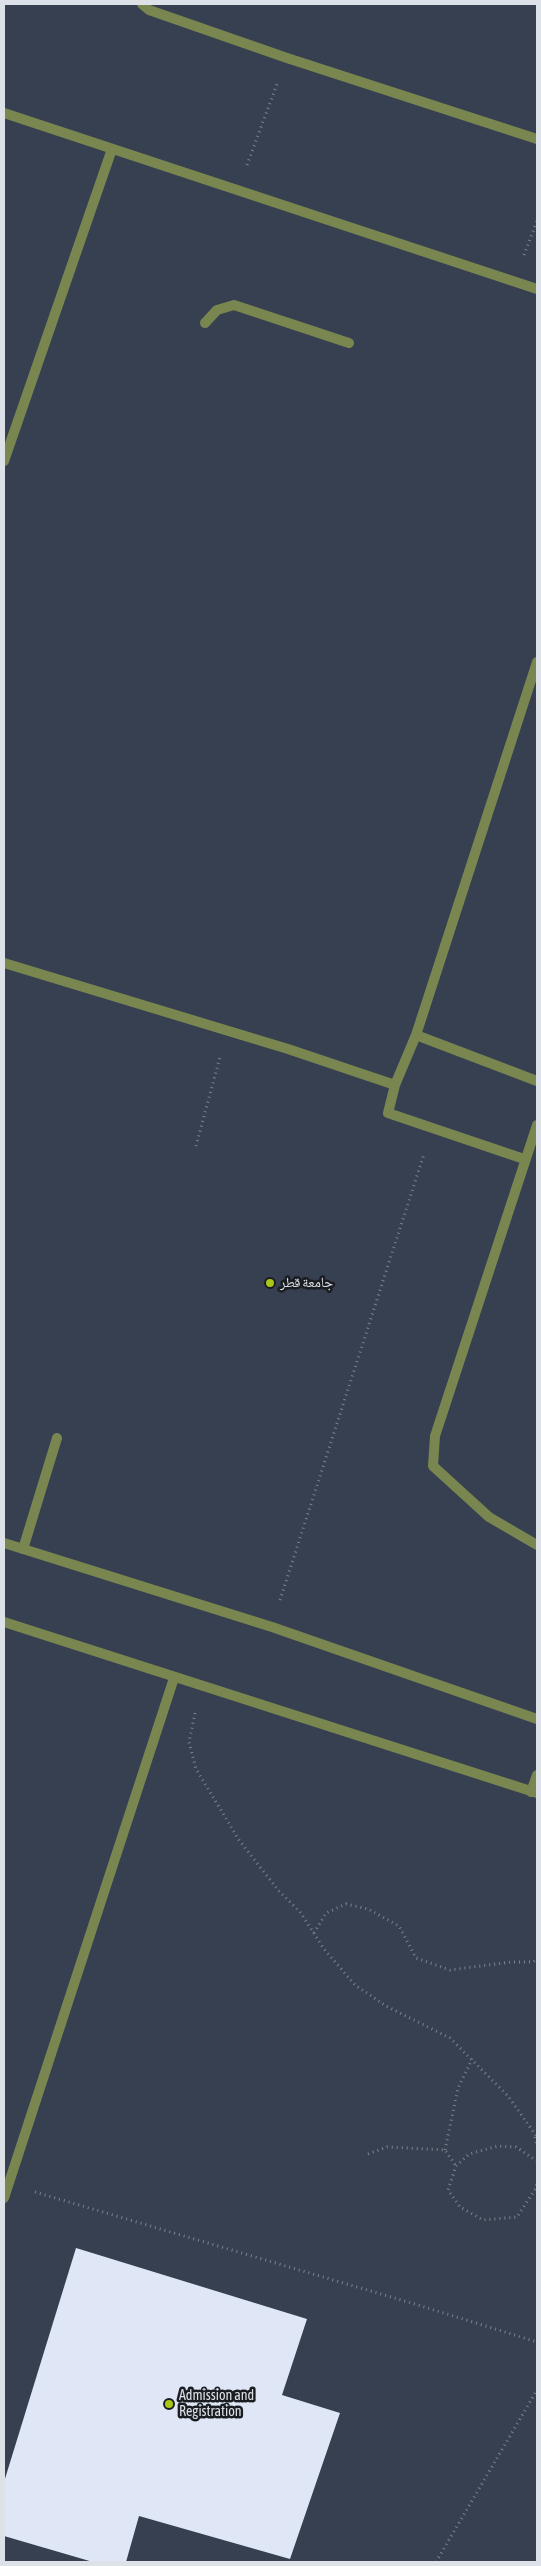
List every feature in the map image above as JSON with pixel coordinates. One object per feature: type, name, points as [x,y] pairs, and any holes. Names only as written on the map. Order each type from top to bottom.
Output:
[{"type":"street","points":[[142,4],[149,10],[286,58],[537,139]]},
{"type":"street","points":[[4,113],[537,289]]},
{"type":"street","points":[[4,461],[112,149]]},
{"type":"street","points":[[205,323],[217,310],[234,305],[349,342]]},
{"type":"street","points":[[524,1160],[388,1113],[395,1085],[416,1035],[537,662]]},
{"type":"street","points":[[4,963],[228,1031],[395,1085]]},
{"type":"street","points":[[416,1035],[537,1081]]},
{"type":"street","points":[[537,1126],[524,1160],[435,1436],[433,1466],[489,1517],[537,1544]]},
{"type":"street","points":[[23,1548],[57,1438]]},
{"type":"street","points":[[4,1543],[272,1627],[537,1719]]},
{"type":"street","points":[[4,1622],[534,1792],[537,1775]]},
{"type":"street","points":[[4,2198],[174,1678]]},
{"type":"path","points":[[237,191],[286,58]]},
{"type":"path","points":[[515,282],[537,221]]},
{"type":"path","points":[[196,1146],[228,1031]]},
{"type":"path","points":[[272,1627],[432,1127]]},
{"type":"path","points":[[200,1686],[189,1742],[196,1769],[239,1840],[278,1890],[300,1912],[355,1985],[386,2006],[450,2038],[508,2096],[536,2137],[537,2146]]},
{"type":"path","points":[[314,1933],[326,1913],[346,1904],[368,1909],[399,1926],[416,1958],[450,1970],[511,1962],[533,1962],[537,1959]]},
{"type":"path","points":[[456,2166],[445,2150],[458,2088],[472,2059]]},
{"type":"path","points":[[537,2161],[516,2148],[498,2146],[469,2154],[456,2166],[448,2190],[460,2206],[483,2220],[517,2217],[536,2188],[537,2181]]},
{"type":"path","points":[[368,2154],[387,2147],[445,2150]]},
{"type":"path","points":[[8,2184],[537,2342]]},
{"type":"path","points":[[436,2562],[537,2390]]},
{"type":"shaded area","name":"جامعة قطر","points":[[4,4],[537,4],[537,2562],[4,2562]]},
{"type":"building","name":"Admission and Registration","points":[[76,2248],[307,2319],[282,2395],[340,2413],[290,2559],[139,2516],[126,2562],[93,2562],[4,2536],[4,2482]]},
{"type":"place","name":"جامعة قطر","points":[[270,1283]]},
{"type":"place","name":"Admission and Registration","points":[[169,2404]]}]
